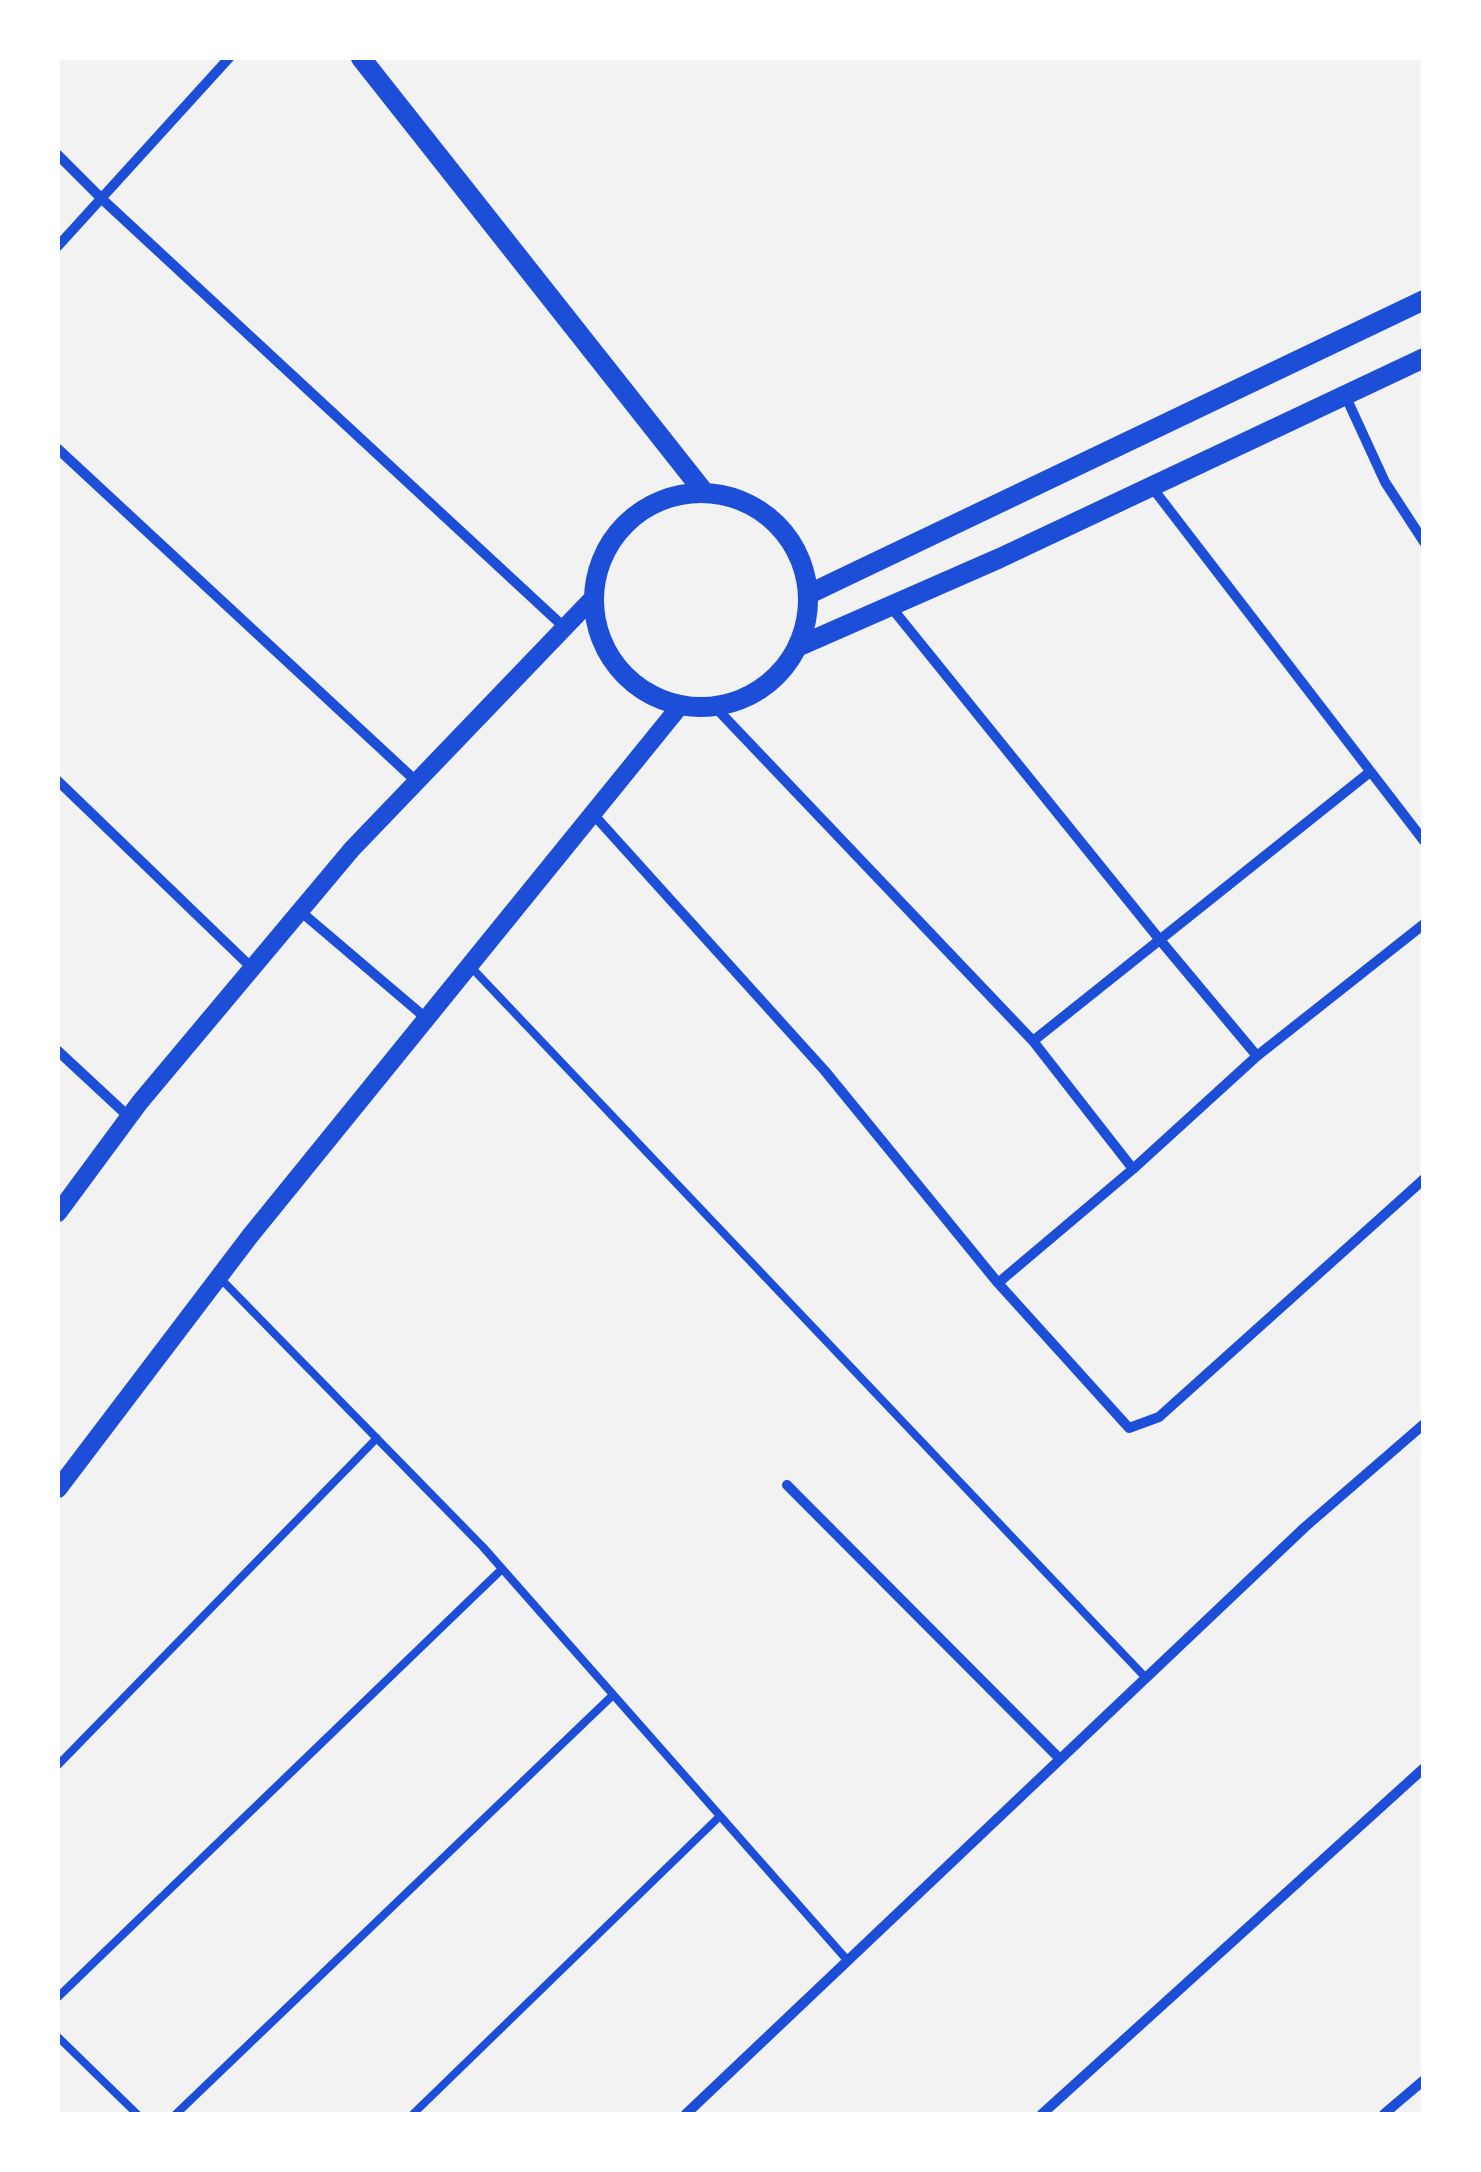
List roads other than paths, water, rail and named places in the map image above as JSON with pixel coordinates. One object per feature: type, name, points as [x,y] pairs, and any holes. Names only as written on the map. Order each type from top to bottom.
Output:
[{"type":"main road","points":[[361,58],[704,492]]},
{"type":"main road","points":[[808,594],[1424,300]]},
{"type":"main road","points":[[798,647],[1424,358]]},
{"type":"main road","points":[[704,492],[735,498],[764,512],[786,534],[802,563],[808,594],[806,622],[798,647],[777,676],[748,697],[715,707],[680,706],[646,693],[617,668],[599,636],[593,598],[599,565],[615,535],[640,512],[670,497],[704,492]]},
{"type":"street","points":[[58,246],[229,58]]},
{"type":"street","points":[[58,155],[565,628]]},
{"type":"street","points":[[1345,395],[1385,482],[1424,542]]},
{"type":"street","points":[[58,449],[416,782]]},
{"type":"street","points":[[1152,486],[1424,840]]},
{"type":"street","points":[[58,1213],[129,1117],[352,848],[593,598]]},
{"type":"street","points":[[891,606],[1257,1056]]},
{"type":"street","points":[[58,1489],[250,1236],[680,706]]},
{"type":"street","points":[[715,707],[1033,1041],[1133,1169]]},
{"type":"street","points":[[1033,1041],[1370,772]]},
{"type":"street","points":[[58,781],[252,968]]},
{"type":"street","points":[[593,814],[826,1070],[998,1282],[1130,1428],[1159,1417],[1424,1179]]},
{"type":"street","points":[[300,911],[427,1019]]},
{"type":"street","points":[[998,1282],[1133,1169],[1257,1056],[1424,924]]},
{"type":"street","points":[[58,1051],[129,1117]]},
{"type":"street","points":[[686,2114],[1305,1527],[1424,1424]]},
{"type":"street","points":[[787,1485],[1060,1760]]},
{"type":"street","points":[[1042,2114],[1424,1768]]},
{"type":"street","points":[[1384,2114],[1424,2080]]},
{"type":"lane","points":[[470,966],[1146,1678]]},
{"type":"lane","points":[[218,1277],[502,1569],[848,1961]]},
{"type":"lane","points":[[58,1765],[376,1438]]},
{"type":"lane","points":[[58,1997],[502,1569]]},
{"type":"lane","points":[[176,2114],[613,1694]]},
{"type":"lane","points":[[414,2114],[720,1816]]},
{"type":"lane","points":[[58,2037],[137,2114]]}]
